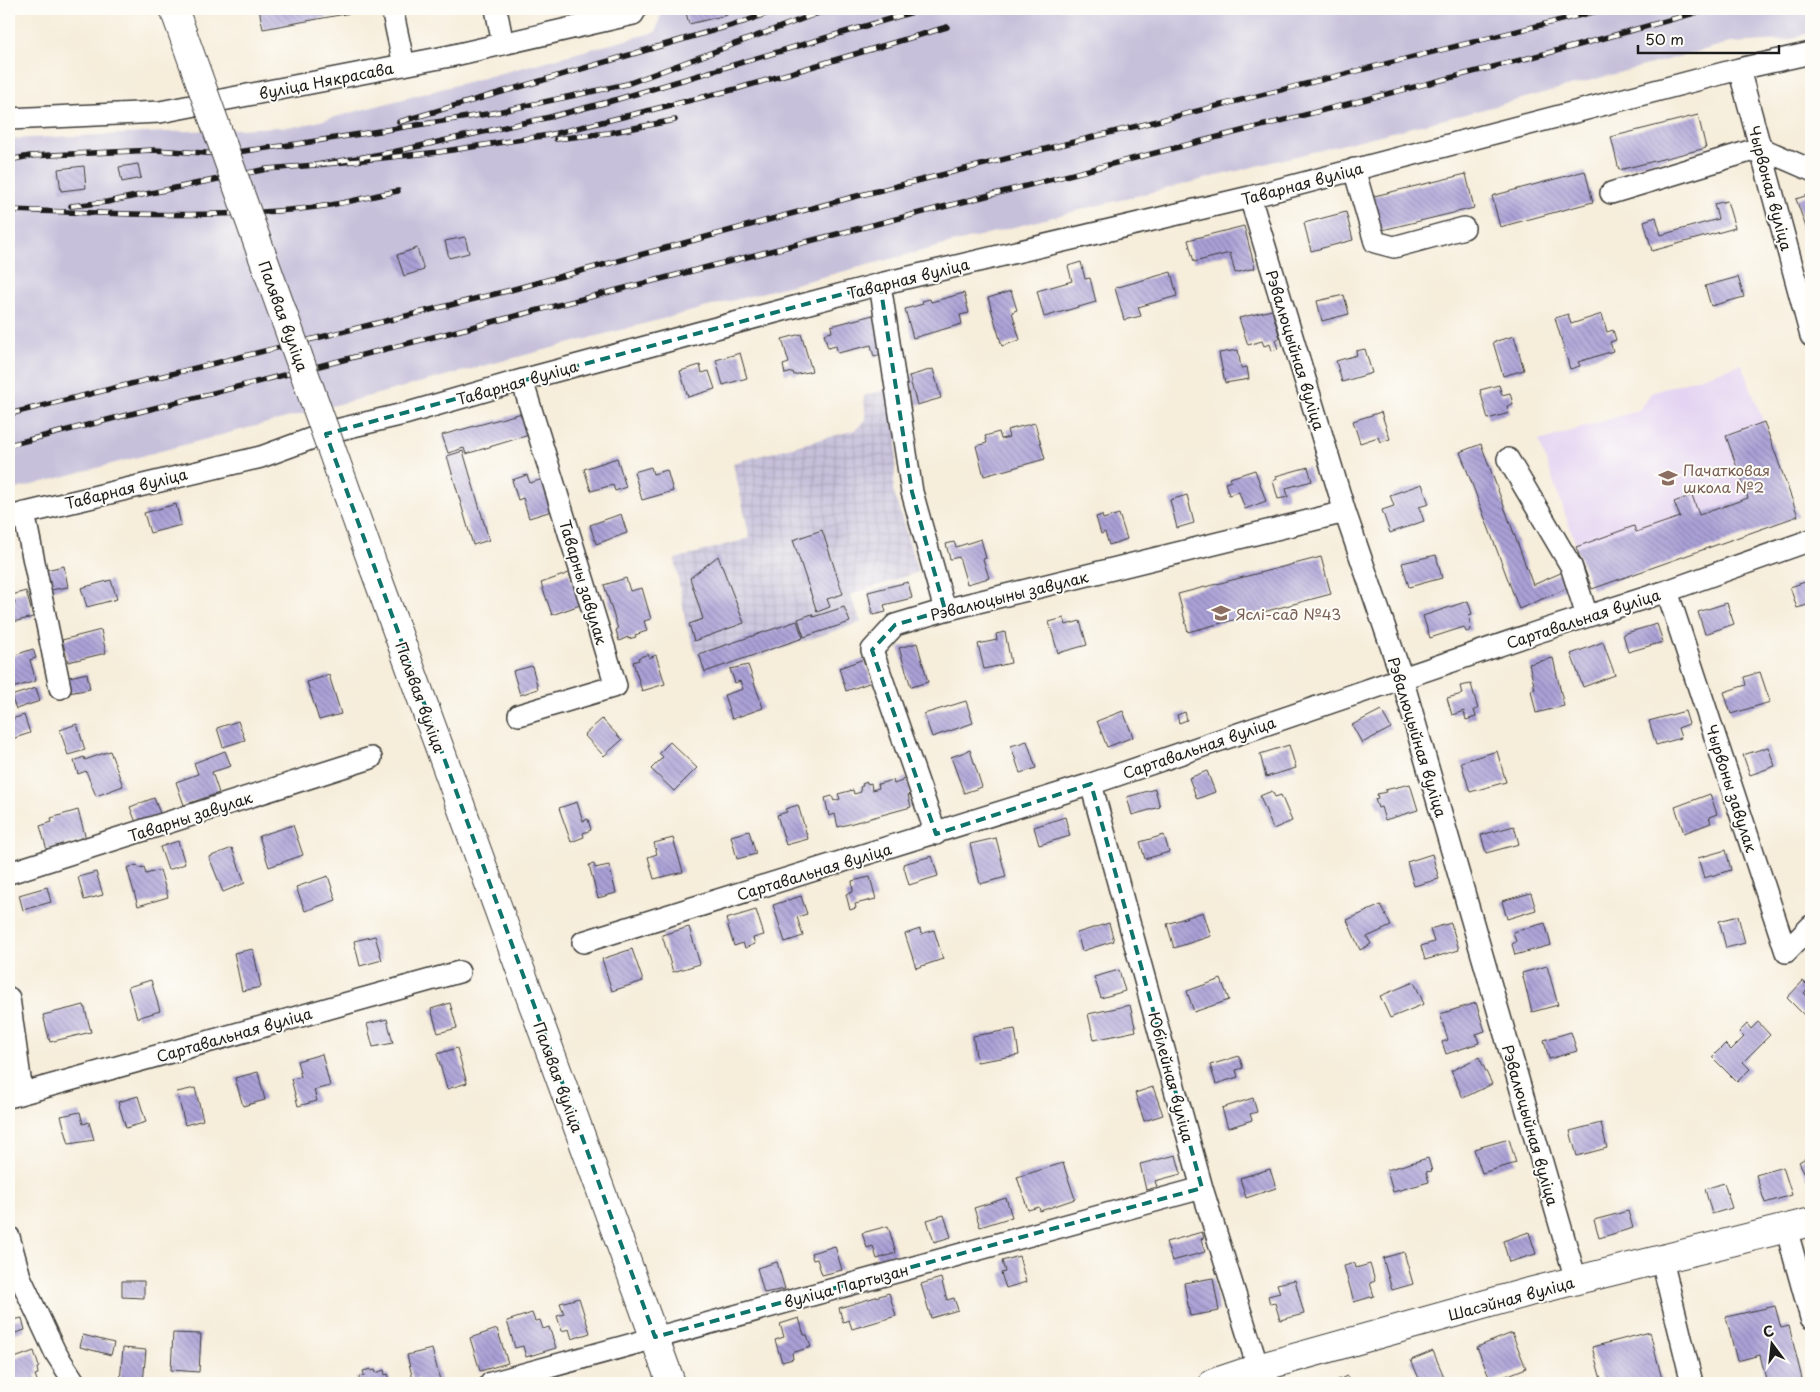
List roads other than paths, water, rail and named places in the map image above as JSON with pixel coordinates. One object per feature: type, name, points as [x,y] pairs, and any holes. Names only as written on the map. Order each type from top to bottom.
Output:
[{"type":"main road","name":"Палявая вуліца","points":[[174,9],[374,568],[671,1383]]},
{"type":"main road","name":"Шасэйная вуліца","points":[[1213,1383],[1258,1368],[1576,1280],[1799,1225]]},
{"type":"street","points":[[392,9],[404,65]]},
{"type":"street","points":[[496,9],[503,44]]},
{"type":"street","name":"вуліца Някрасава","points":[[9,119],[160,112],[503,44],[633,14],[636,9]]},
{"type":"street","name":"Таварная вуліца","points":[[16,515],[261,457],[332,431],[408,413],[522,380],[880,284],[1250,196],[1739,69],[1811,54]]},
{"type":"street","name":"Чырвоная вуліца","points":[[1739,69],[1811,336]]},
{"type":"street","points":[[1611,193],[1760,148],[1811,170]]},
{"type":"street","points":[[1354,170],[1375,242],[1394,247],[1464,228]]},
{"type":"street","name":"Рэвалюцыйная вуліца","points":[[1250,196],[1344,512],[1402,678],[1576,1280]]},
{"type":"street","points":[[880,284],[912,492],[945,610]]},
{"type":"street","name":"Таварны завулак","points":[[519,715],[616,686],[522,380]]},
{"type":"street","points":[[1508,459],[1571,566],[1587,616]]},
{"type":"street","name":"Рэвалюцыны завулак","points":[[936,834],[872,650],[895,625],[945,610],[1344,512]]},
{"type":"street","points":[[16,515],[60,688]]},
{"type":"street","name":"Сартавальная вуліца","points":[[583,942],[936,834],[1091,784],[1587,616],[1668,591],[1811,540]]},
{"type":"street","name":"Чырвоны завулак","points":[[1668,591],[1786,952],[1811,926]]},
{"type":"street","name":"Таварны завулак","points":[[9,873],[371,758]]},
{"type":"street","name":"Юбілейная вуліца","points":[[1091,784],[1202,1188],[1258,1368]]},
{"type":"street","name":"Сартавальная вуліца","points":[[15,1095],[459,972]]},
{"type":"street","points":[[9,998],[15,1095]]},
{"type":"street","name":"вуліца Партызан","points":[[491,1383],[1202,1188]]},
{"type":"street","points":[[1799,1225],[1811,1318]]},
{"type":"street","points":[[9,1237],[20,1277],[54,1352],[75,1383]]},
{"type":"street","points":[[1662,1260],[1692,1383]]},
{"type":"railway","points":[[399,122],[746,21],[779,9]]},
{"type":"railway","points":[[9,160],[30,156],[154,150],[221,154],[493,113],[627,84],[829,9]]},
{"type":"railway","points":[[923,9],[608,102],[550,117],[393,152],[316,165],[439,152],[549,135],[736,89],[947,27]]},
{"type":"railway","points":[[9,414],[507,291],[853,197],[1605,9]]},
{"type":"railway","points":[[9,445],[1579,45],[1709,9]]},
{"type":"railway","points":[[556,139],[608,133],[675,120]]},
{"type":"railway","points":[[71,206],[107,202],[267,169],[316,165]]},
{"type":"railway","points":[[9,210],[124,214],[239,213],[326,206],[398,191]]},
{"type":"place","name":"Пачатковая школа №2","points":[[1668,478]]},
{"type":"place","name":"Яслі-сад №43","points":[[1221,613]]}]
